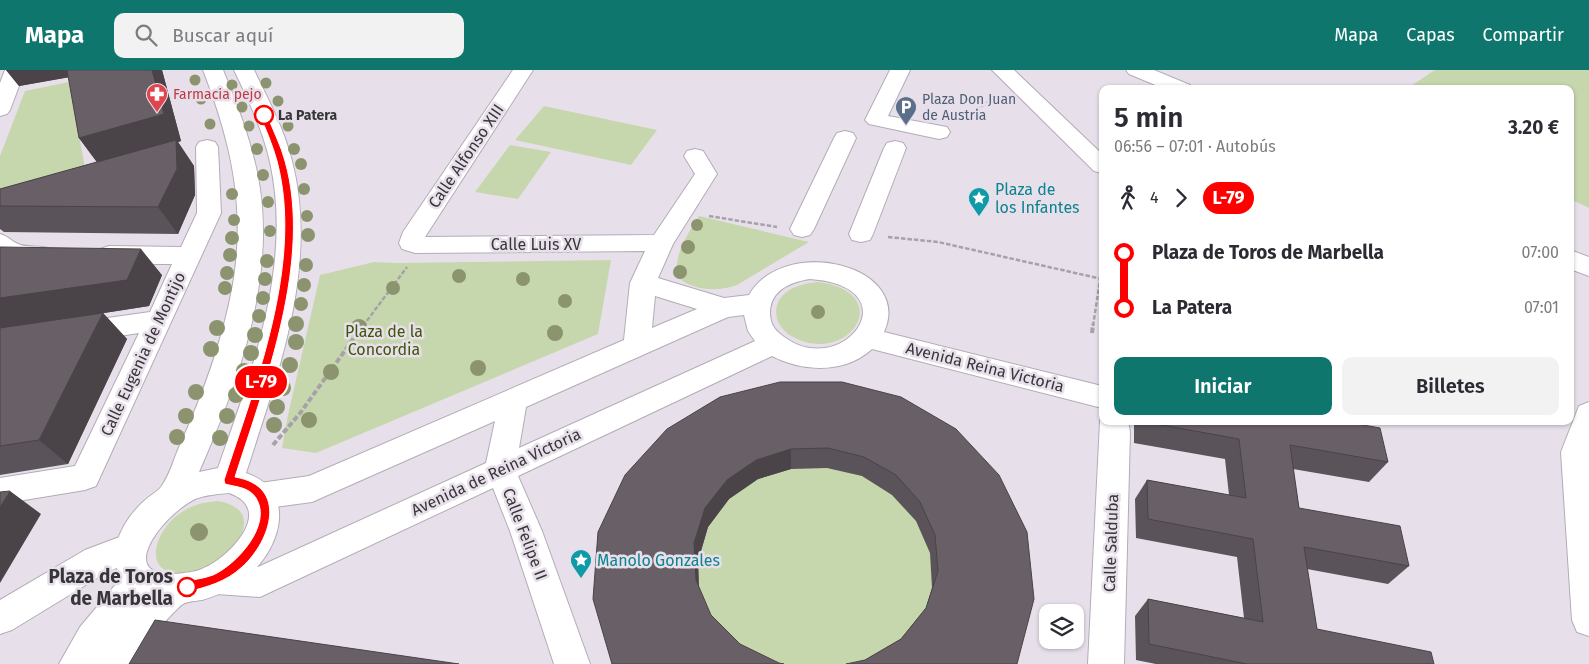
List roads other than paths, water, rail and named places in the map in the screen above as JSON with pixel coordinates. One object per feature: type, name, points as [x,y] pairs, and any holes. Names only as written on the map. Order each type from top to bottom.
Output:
[{"type":"street","points":[[0,110],[15,70]]},
{"type":"street","points":[[172,497],[195,448],[216,391],[238,321],[246,279],[250,240],[250,207],[238,137],[213,70]]},
{"type":"street","points":[[229,480],[262,377],[279,315],[287,268],[288,242],[286,197],[281,162],[256,94],[244,70]]},
{"type":"street","name":"Calle Alfonso XIII","points":[[411,252],[412,238],[523,70]]},
{"type":"street","points":[[900,70],[876,120],[939,132]]},
{"type":"street","points":[[1002,70],[1099,163]]},
{"type":"street","points":[[1136,70],[1173,85]]},
{"type":"street","name":"Calle Eugenia de Montijo","points":[[0,491],[85,477],[209,213],[198,150],[238,137]]},
{"type":"street","points":[[802,229],[845,138]]},
{"type":"street","points":[[861,234],[895,148]]},
{"type":"street","points":[[637,347],[643,283],[661,243],[706,174],[695,156]]},
{"type":"street","points":[[0,242],[13,253],[62,254]]},
{"type":"street","name":"Calle Luis XV","points":[[411,252],[415,245],[661,243]]},
{"type":"street","points":[[91,255],[189,256]]},
{"type":"street","points":[[1574,261],[1589,267]]},
{"type":"street","points":[[810,270],[829,271],[846,276],[861,285],[871,297],[876,310],[875,325],[868,338],[854,349],[839,355],[822,358],[804,357],[786,352],[773,344],[762,332],[756,318],[757,304],[764,291],[776,280],[792,273],[810,270]]},
{"type":"street","points":[[643,283],[724,308]]},
{"type":"street","points":[[260,496],[312,489],[724,308],[757,304]]},
{"type":"street","points":[[56,336],[159,320]]},
{"type":"street","name":"Avenida Reina Victoria","points":[[868,338],[1099,396]]},
{"type":"street","name":"Avenida de Reina Victoria","points":[[216,579],[260,582],[773,344]]},
{"type":"street","name":"Calle Felipe II","points":[[513,402],[500,470],[526,531],[572,664]]},
{"type":"street","points":[[1589,414],[1576,452],[1589,620]]},
{"type":"street","name":"Calle Salduba","points":[[1106,664],[1114,425]]},
{"type":"street","points":[[229,480],[253,488],[260,496],[266,510],[263,528],[254,547],[238,564],[216,579],[172,591],[154,588],[140,580],[132,570],[130,548],[141,526],[155,510],[172,497],[191,487],[211,481],[229,480]]},
{"type":"street","points":[[0,618],[96,561],[130,548]]},
{"type":"street","points":[[77,664],[92,639],[140,580]]},
{"type":"street","points":[[109,664],[120,647],[172,591]]},
{"type":"place","name":"Farmacia pejo","points":[[157,113]]},
{"type":"place","name":"La Patera","points":[[264,115]]},
{"type":"place","name":"Plaza Don Juan de Austria","points":[[906,126]]},
{"type":"place","name":"Plaza de los Infantes","points":[[979,217]]},
{"type":"place","name":"Manolo Gonzales","points":[[581,579]]},
{"type":"place","name":"Plaza de Toros de Marbella","points":[[187,587]]},
{"type":"park label","name":"Plaza de la Concordia","points":[[384,340]]}]
